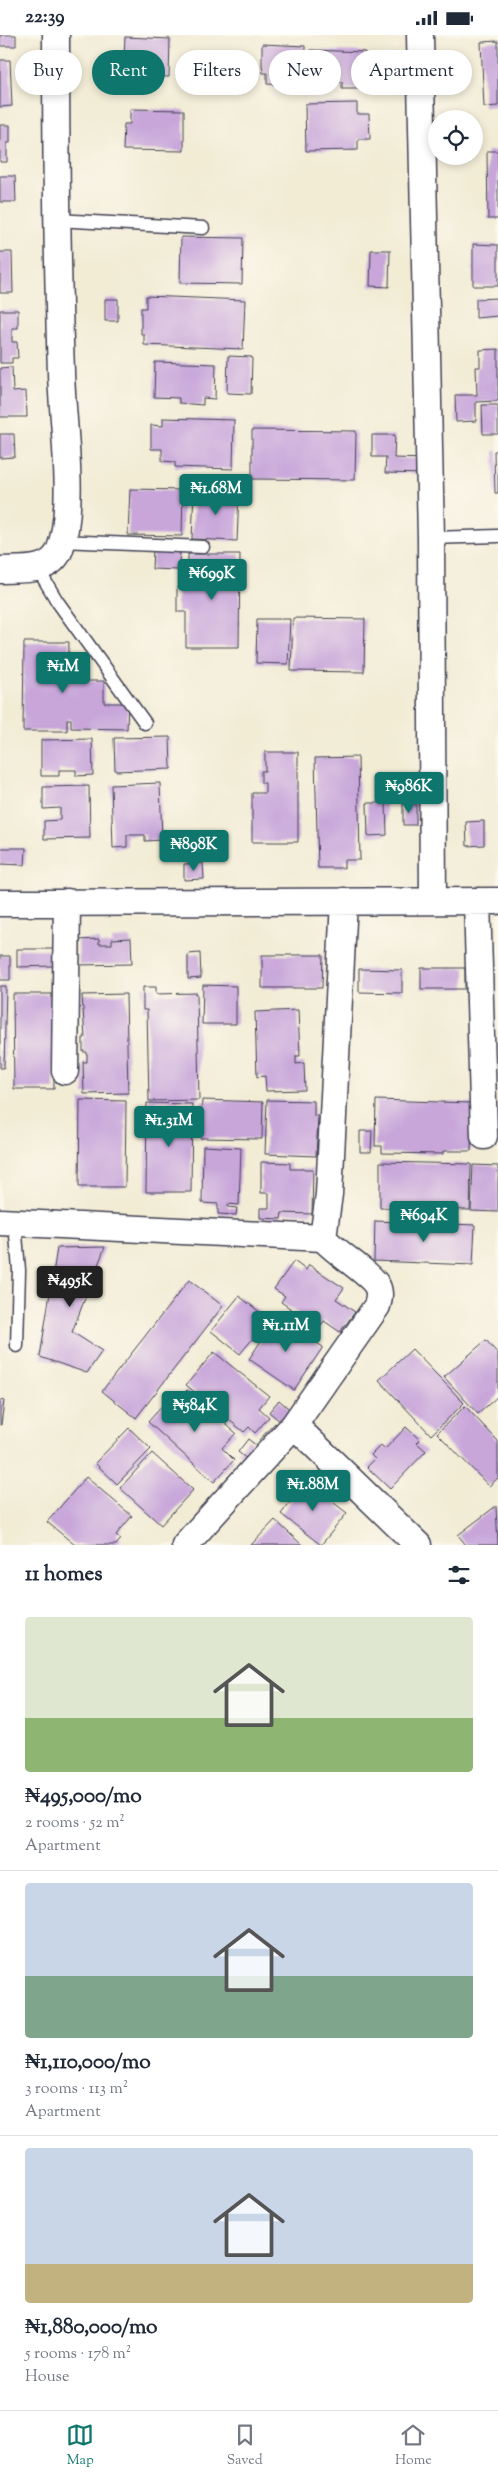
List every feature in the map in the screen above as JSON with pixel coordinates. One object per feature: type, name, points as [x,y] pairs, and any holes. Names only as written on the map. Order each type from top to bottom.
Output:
[{"type":"street","points":[[0,570],[38,569],[48,563],[60,551],[66,517],[66,458],[61,393],[56,220],[56,35]]},
{"type":"street","points":[[420,35],[431,537],[433,900]]},
{"type":"street","points":[[323,1237],[329,1194],[344,901]]},
{"type":"street","points":[[0,903],[487,901],[484,1136]]},
{"type":"street","points":[[65,1071],[67,903]]},
{"type":"street","points":[[8,1223],[323,1237],[333,1249],[370,1277],[378,1287],[379,1297],[377,1306],[294,1425],[185,1545]]},
{"type":"street","points":[[294,1425],[418,1545]]},
{"type":"lane","points":[[56,220],[203,228]]},
{"type":"lane","points":[[431,537],[498,536]]},
{"type":"lane","points":[[61,541],[203,547]]},
{"type":"lane","points":[[38,569],[57,601],[145,723]]},
{"type":"lane","points":[[8,1223],[19,1271],[17,1346]]},
{"type":"building","points":[[0,35],[16,35],[16,46],[0,46]]},
{"type":"building","points":[[125,37],[170,39],[169,77],[165,77],[165,50],[124,50]]},
{"type":"building","points":[[498,41],[498,106],[484,107],[481,42]]},
{"type":"building","points":[[262,44],[305,46],[305,50],[269,50],[269,84],[267,84],[267,73],[263,73]]},
{"type":"building","points":[[341,51],[351,51],[351,89],[342,89]]},
{"type":"building","points":[[0,60],[10,60],[12,106],[0,107]]},
{"type":"building","points":[[357,103],[357,114],[369,114],[370,139],[358,139],[358,150],[306,151],[305,104]]},
{"type":"building","points":[[130,109],[184,110],[184,151],[123,150],[124,124],[130,124]]},
{"type":"building","points":[[0,125],[10,125],[10,143],[7,143],[7,162],[0,162]]},
{"type":"building","points":[[487,151],[498,151],[498,219],[488,219]]},
{"type":"building","points":[[0,176],[15,176],[16,202],[0,202]]},
{"type":"building","points":[[181,237],[243,238],[242,284],[180,283]]},
{"type":"building","points":[[473,244],[498,245],[498,286],[473,286]]},
{"type":"building","points":[[371,250],[390,250],[389,287],[370,286]]},
{"type":"building","points":[[0,252],[12,252],[13,293],[0,293]]},
{"type":"building","points":[[146,296],[245,300],[243,349],[144,345],[144,334],[141,334],[141,308],[146,308]]},
{"type":"building","points":[[498,298],[498,316],[476,318],[476,299]]},
{"type":"building","points":[[105,299],[118,299],[118,321],[105,321]]},
{"type":"building","points":[[0,310],[18,310],[18,328],[12,328],[12,342],[17,342],[18,358],[12,358],[12,363],[0,363]]},
{"type":"building","points":[[498,349],[498,401],[476,402],[476,421],[456,422],[455,395],[477,395],[476,367],[480,367],[480,350]]},
{"type":"building","points":[[228,356],[252,357],[251,394],[227,393]]},
{"type":"building","points":[[155,362],[216,364],[215,399],[203,398],[203,405],[179,403],[179,398],[154,397]]},
{"type":"building","points":[[12,367],[13,392],[26,391],[27,417],[0,417],[0,368]]},
{"type":"building","points":[[482,405],[498,405],[498,434],[483,434]]},
{"type":"building","points":[[163,418],[234,420],[233,469],[175,467],[175,462],[162,461],[162,449],[151,449],[151,425],[163,426]]},
{"type":"building","points":[[252,430],[356,431],[355,480],[252,479]]},
{"type":"building","points":[[0,434],[14,434],[15,457],[0,458]]},
{"type":"building","points":[[372,435],[395,435],[394,458],[427,459],[426,474],[385,473],[386,457],[372,457]]},
{"type":"building","points":[[494,451],[498,451],[498,493],[495,493]]},
{"type":"building","points":[[130,489],[183,490],[182,536],[128,535]]},
{"type":"building","points":[[194,490],[239,492],[237,541],[192,539]]},
{"type":"building","points":[[153,550],[180,552],[178,570],[152,569]]},
{"type":"building","points":[[188,554],[240,554],[239,647],[186,647],[186,612],[177,612],[177,587],[188,587]]},
{"type":"building","points":[[293,618],[365,619],[364,672],[291,671]]},
{"type":"building","points":[[257,619],[290,619],[288,664],[256,663]]},
{"type":"building","points":[[24,642],[69,642],[68,681],[104,681],[104,703],[128,703],[127,729],[71,728],[71,719],[67,719],[67,731],[23,731]]},
{"type":"building","points":[[170,737],[171,769],[115,771],[114,738]]},
{"type":"building","points":[[92,739],[93,775],[76,776],[76,770],[59,770],[59,776],[41,776],[41,740]]},
{"type":"building","points":[[265,752],[298,752],[298,842],[252,842],[252,793],[265,793],[265,783],[261,783],[261,771],[265,771]]},
{"type":"building","points":[[358,757],[360,860],[344,860],[344,868],[318,868],[315,758]]},
{"type":"building","points":[[160,783],[162,840],[145,841],[145,835],[127,835],[127,847],[113,848],[111,785]]},
{"type":"building","points":[[89,786],[90,838],[44,839],[44,821],[60,820],[60,808],[43,809],[43,787]]},
{"type":"building","points":[[367,803],[386,803],[387,835],[368,836]]},
{"type":"building","points":[[403,803],[416,803],[416,825],[403,825]]},
{"type":"building","points":[[484,821],[484,845],[467,846],[466,822]]},
{"type":"building","points":[[0,848],[26,848],[25,865],[0,864]]},
{"type":"building","points":[[203,863],[204,879],[184,880],[184,864]]},
{"type":"building","points":[[131,938],[132,964],[79,965],[78,940],[99,939],[99,944],[112,944],[112,939]]},
{"type":"building","points":[[17,949],[53,949],[53,966],[17,967]]},
{"type":"building","points":[[200,953],[201,978],[188,979],[188,954]]},
{"type":"building","points":[[262,955],[323,955],[322,988],[262,988]]},
{"type":"building","points":[[0,956],[10,956],[10,980],[0,980]]},
{"type":"building","points":[[421,968],[465,968],[465,989],[421,989]]},
{"type":"building","points":[[359,969],[402,970],[402,993],[359,992]]},
{"type":"building","points":[[203,985],[236,986],[236,1024],[202,1024]]},
{"type":"building","points":[[0,986],[6,986],[4,1068],[0,1068]]},
{"type":"building","points":[[143,987],[156,987],[156,994],[197,993],[199,1100],[149,1101],[147,1010],[143,1010]]},
{"type":"building","points":[[13,994],[53,994],[54,1089],[14,1089]]},
{"type":"building","points":[[126,994],[128,1093],[84,1094],[83,1062],[87,1062],[87,1052],[83,1052],[83,1038],[85,1038],[82,995]]},
{"type":"building","points":[[298,1010],[300,1056],[296,1056],[296,1064],[304,1063],[305,1090],[266,1091],[265,1076],[257,1077],[255,1012]]},
{"type":"building","points":[[80,1100],[126,1101],[125,1187],[79,1187]]},
{"type":"building","points":[[202,1100],[263,1102],[262,1139],[200,1138]]},
{"type":"building","points":[[267,1100],[314,1101],[314,1116],[318,1116],[316,1156],[265,1154]]},
{"type":"building","points":[[376,1100],[472,1103],[471,1151],[443,1151],[443,1154],[382,1153],[382,1146],[375,1146]]},
{"type":"building","points":[[147,1103],[192,1104],[191,1192],[146,1192]]},
{"type":"building","points":[[360,1131],[372,1131],[371,1152],[360,1152]]},
{"type":"building","points":[[203,1146],[241,1148],[239,1205],[228,1204],[228,1207],[237,1208],[236,1215],[218,1214],[218,1204],[202,1203]]},
{"type":"building","points":[[261,1162],[290,1163],[290,1169],[313,1169],[312,1214],[282,1213],[281,1219],[260,1218],[260,1208],[269,1208],[269,1193],[261,1193]]},
{"type":"building","points":[[380,1162],[471,1164],[470,1210],[380,1208]]},
{"type":"building","points":[[473,1165],[498,1166],[498,1212],[471,1211]]},
{"type":"building","points":[[375,1221],[475,1225],[473,1265],[374,1261]]},
{"type":"building","points":[[105,1247],[72,1332],[102,1351],[87,1373],[40,1357],[57,1248]]},
{"type":"building","points":[[294,1261],[306,1270],[309,1265],[344,1288],[336,1299],[355,1312],[340,1332],[324,1321],[319,1328],[281,1302],[285,1296],[274,1289]]},
{"type":"building","points":[[189,1280],[223,1306],[136,1418],[102,1391]]},
{"type":"building","points":[[239,1296],[269,1319],[240,1354],[211,1331]]},
{"type":"building","points":[[277,1317],[323,1347],[294,1390],[249,1359]]},
{"type":"building","points":[[486,1340],[498,1354],[498,1396],[478,1414],[444,1377]]},
{"type":"building","points":[[412,1349],[464,1403],[431,1435],[379,1380]]},
{"type":"building","points":[[214,1352],[269,1396],[259,1408],[269,1417],[255,1433],[249,1427],[244,1432],[186,1385]]},
{"type":"building","points":[[187,1390],[236,1433],[222,1448],[234,1460],[214,1482],[148,1422],[171,1396],[177,1401]]},
{"type":"building","points":[[0,1400],[4,1401],[1,1425],[0,1425]]},
{"type":"building","points":[[279,1400],[296,1415],[286,1426],[269,1412]]},
{"type":"building","points":[[465,1406],[498,1441],[498,1478],[489,1486],[437,1433]]},
{"type":"building","points":[[275,1423],[283,1431],[269,1449],[259,1440]]},
{"type":"building","points":[[406,1427],[420,1440],[417,1443],[426,1451],[390,1489],[367,1467],[375,1459],[371,1455],[381,1445],[385,1449]]},
{"type":"building","points":[[129,1428],[151,1449],[117,1484],[95,1463]]},
{"type":"building","points":[[248,1439],[262,1450],[252,1463],[238,1452]]},
{"type":"building","points":[[152,1453],[193,1490],[161,1525],[120,1488]]},
{"type":"building","points":[[86,1477],[132,1516],[116,1535],[121,1539],[116,1545],[75,1545],[47,1522]]},
{"type":"building","points":[[303,1479],[347,1513],[321,1545],[281,1514],[295,1496],[291,1493]]},
{"type":"building","points":[[496,1506],[498,1545],[466,1545],[458,1535]]},
{"type":"building","points":[[275,1520],[302,1545],[251,1545]]}]
